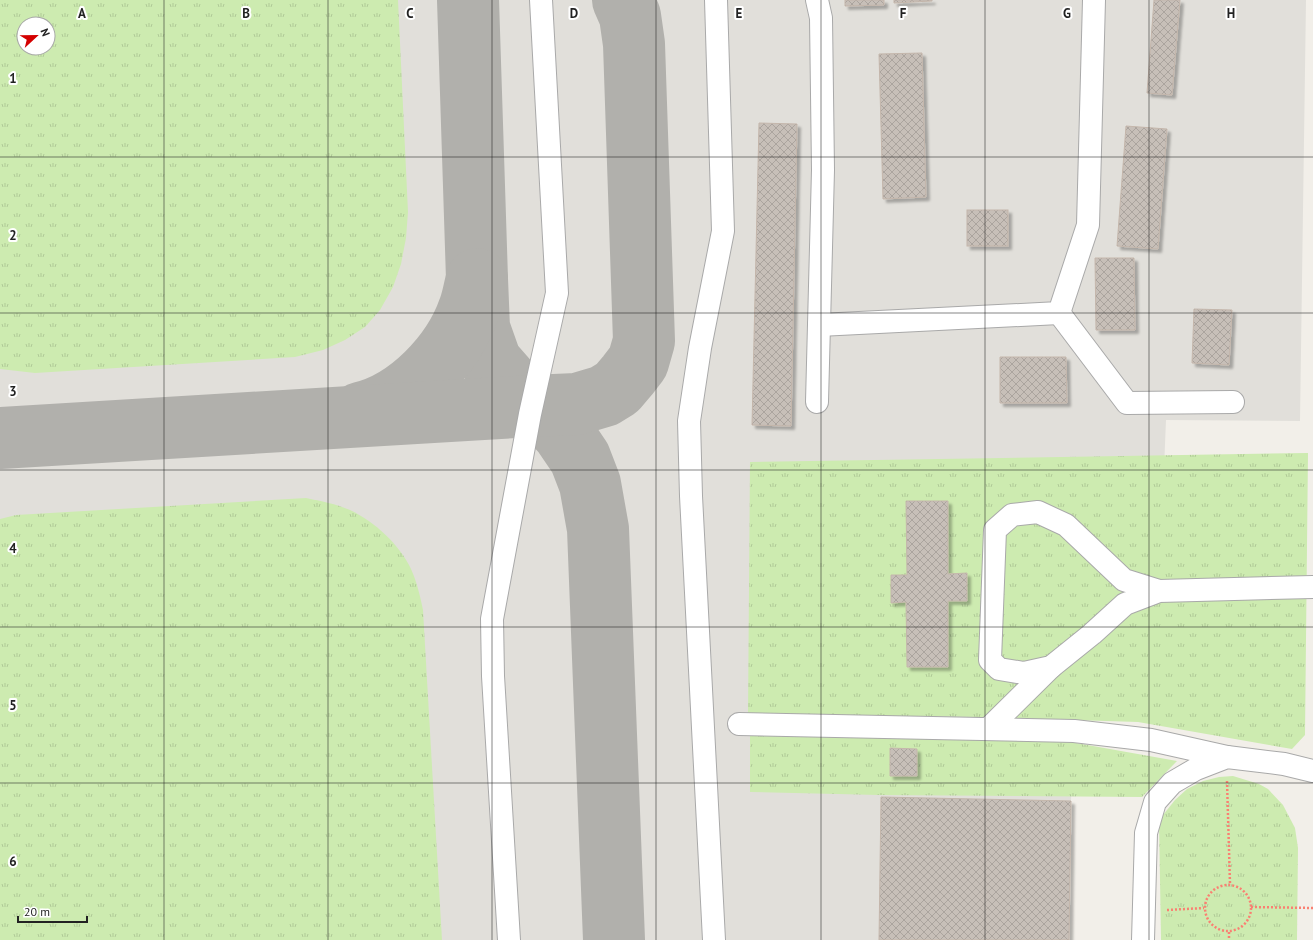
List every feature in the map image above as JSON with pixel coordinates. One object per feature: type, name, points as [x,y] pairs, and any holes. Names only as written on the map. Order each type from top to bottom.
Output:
[{"type":"lane","points":[[509,940],[494,684],[492,620],[530,414],[556,293],[541,0]]},
{"type":"lane","points":[[714,940],[691,496],[689,421],[702,341],[723,231],[716,0]]},
{"type":"lane","points":[[817,0],[821,18],[823,170],[817,402]]},
{"type":"lane","points":[[1059,313],[1088,226],[1094,0]]},
{"type":"lane","points":[[819,325],[1059,313]]},
{"type":"lane","points":[[1059,313],[1128,403],[1233,402]]},
{"type":"lane","points":[[1051,667],[1024,673],[999,669],[990,660],[995,530],[1012,515],[1038,512],[1066,525],[1124,580],[1159,591],[1313,587]]},
{"type":"lane","points":[[988,729],[1051,667],[1092,634],[1125,604],[1159,591]]},
{"type":"lane","points":[[739,724],[1074,731],[1144,739],[1226,757],[1284,764],[1313,771]]},
{"type":"lane","points":[[1143,940],[1146,833],[1155,802],[1172,783],[1196,769],[1226,757]]},
{"type":"path","points":[[1226,757],[1230,884]]},
{"type":"path","points":[[1230,884],[1239,887],[1246,893],[1250,900],[1251,907],[1250,915],[1242,927],[1228,932],[1221,931],[1209,922],[1204,908],[1210,893],[1216,888],[1230,884]]},
{"type":"path","points":[[1251,907],[1313,908]]},
{"type":"path","points":[[1144,911],[1204,908]]},
{"type":"path","points":[[1228,932],[1229,940]]},
{"type":"shaded area","points":[[0,0],[1306,0],[1300,421],[1166,420],[1159,591],[1075,691],[1071,801],[1069,940],[0,940]]},
{"type":"green space","points":[[0,0],[398,0],[408,212],[406,238],[401,264],[393,287],[380,310],[365,327],[345,340],[323,350],[295,357],[35,373],[0,369]]},
{"type":"green space","points":[[1308,453],[1305,735],[1292,749],[1138,722],[979,717],[748,714],[750,462]]},
{"type":"green space","points":[[306,498],[334,504],[350,510],[377,527],[400,551],[411,569],[417,584],[423,610],[442,940],[0,940],[0,519],[16,515]]},
{"type":"green space","points":[[750,735],[1065,741],[1177,761],[1142,797],[879,795],[750,792]]},
{"type":"green space","points":[[1233,776],[1259,784],[1268,789],[1283,805],[1295,828],[1298,848],[1297,940],[1161,940],[1159,820],[1175,800],[1187,789],[1203,781],[1219,777]]},
{"type":"building","points":[[845,0],[884,0],[884,5],[845,6]]},
{"type":"building","points":[[894,0],[932,0],[932,1],[894,3]]},
{"type":"building","points":[[1154,0],[1180,0],[1172,95],[1147,93]]},
{"type":"building","points":[[922,53],[926,197],[883,199],[879,54]]},
{"type":"building","points":[[759,123],[797,124],[791,426],[752,425]]},
{"type":"building","points":[[1126,126],[1167,129],[1158,249],[1117,246]]},
{"type":"building","points":[[967,210],[1008,210],[1008,246],[967,246]]},
{"type":"building","points":[[1095,258],[1134,258],[1135,330],[1096,330]]},
{"type":"building","points":[[1194,309],[1232,310],[1229,365],[1192,363]]},
{"type":"building","points":[[1000,357],[1066,357],[1067,403],[1000,403]]},
{"type":"building","points":[[906,501],[948,501],[948,574],[967,573],[967,601],[948,601],[948,667],[907,667],[906,602],[891,603],[891,575],[907,575]]},
{"type":"building","points":[[890,748],[917,749],[917,776],[890,776]]},
{"type":"building","points":[[881,797],[1071,801],[1069,940],[879,940]]},
{"type":"taxiway","points":[[468,0],[479,328],[491,362],[532,406],[551,420],[563,433],[580,458],[590,484],[598,529],[614,940]]},
{"type":"taxiway","points":[[0,438],[577,404],[604,396],[617,388],[638,362],[644,341],[634,44],[630,16],[623,0]]},
{"type":"taxiway","points":[[360,413],[395,399],[426,374],[440,359],[462,326],[470,305],[477,279]]}]
